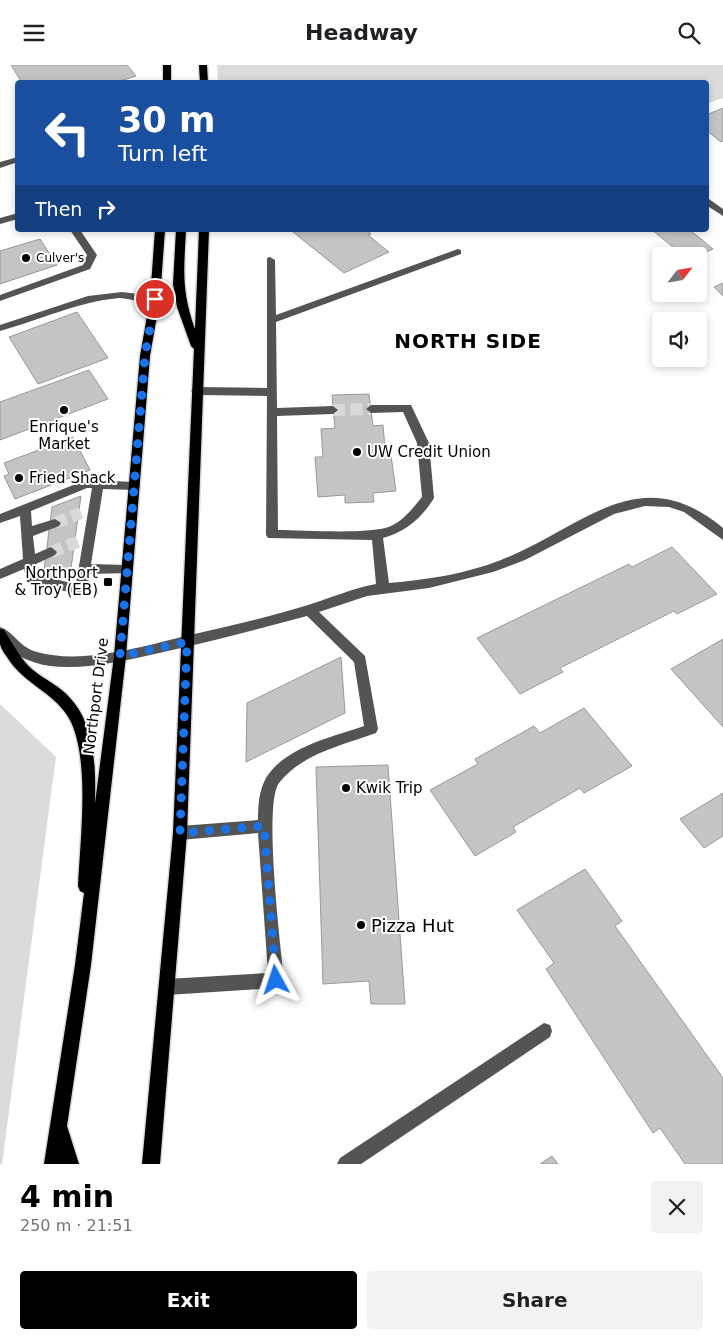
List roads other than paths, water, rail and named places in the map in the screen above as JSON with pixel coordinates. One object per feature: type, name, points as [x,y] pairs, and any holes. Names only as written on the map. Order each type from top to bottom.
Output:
[{"type":"main road","points":[[166,65],[167,80]]},
{"type":"main road","points":[[203,65],[204,80]]},
{"type":"main road","name":"Northport Drive","points":[[54,1164],[83,965],[120,656],[145,356],[155,299],[160,232]]},
{"type":"main road","points":[[181,232],[178,285],[182,307],[198,353]]},
{"type":"main road","points":[[151,1164],[180,833],[196,391],[204,232]]},
{"type":"main road","points":[[0,633],[22,668],[60,695],[70,706],[82,731],[88,769],[83,965]]},
{"type":"main road","points":[[59,1126],[70,1164]]},
{"type":"street","points":[[0,165],[15,163]]},
{"type":"street","points":[[709,202],[723,213]]},
{"type":"street","points":[[0,221],[15,217]]},
{"type":"street","points":[[0,298],[87,267],[92,255],[77,232]]},
{"type":"street","points":[[271,320],[458,252]]},
{"type":"street","points":[[270,260],[272,535],[377,535],[395,531],[412,517],[428,498],[423,443],[407,408],[371,409]]},
{"type":"street","points":[[0,328],[91,299],[122,295],[155,299]]},
{"type":"street","points":[[196,391],[272,392]]},
{"type":"street","points":[[272,412],[333,410]]},
{"type":"street","points":[[0,519],[86,485],[134,486]]},
{"type":"street","points":[[25,509],[30,579],[82,590],[98,485]]},
{"type":"street","points":[[0,633],[17,649],[41,659],[81,660],[120,656],[187,642],[309,610],[361,592],[460,578],[506,563],[582,524],[615,510],[643,502],[672,502],[701,516],[723,535]]},
{"type":"street","points":[[81,513],[94,509]]},
{"type":"street","points":[[27,533],[55,523]]},
{"type":"street","points":[[377,535],[383,588]]},
{"type":"street","points":[[78,542],[91,536]]},
{"type":"street","points":[[0,575],[51,552]]},
{"type":"street","points":[[86,569],[127,569]]},
{"type":"street","points":[[167,987],[276,980],[264,826],[270,783],[299,756],[371,729],[360,660],[309,610]]},
{"type":"street","points":[[180,833],[264,826]]},
{"type":"street","points":[[346,1164],[544,1031]]},
{"type":"tunnel","points":[[333,410],[371,409]]},
{"type":"tunnel","points":[[55,523],[81,513]]},
{"type":"tunnel","points":[[51,552],[78,542]]},
{"type":"place","name":"Culver's","points":[[26,258]]},
{"type":"place","name":"Enrique's Market","points":[[64,410]]},
{"type":"place","name":"UW Credit Union","points":[[357,452]]},
{"type":"place","name":"Fried Shack","points":[[19,478]]},
{"type":"place","name":"Northport & Troy (EB)","points":[[108,582]]},
{"type":"place","name":"Kwik Trip","points":[[346,788]]},
{"type":"place","name":"Pizza Hut","points":[[361,925]]},
{"type":"district","name":"NORTH SIDE","points":[[468,341]]}]
